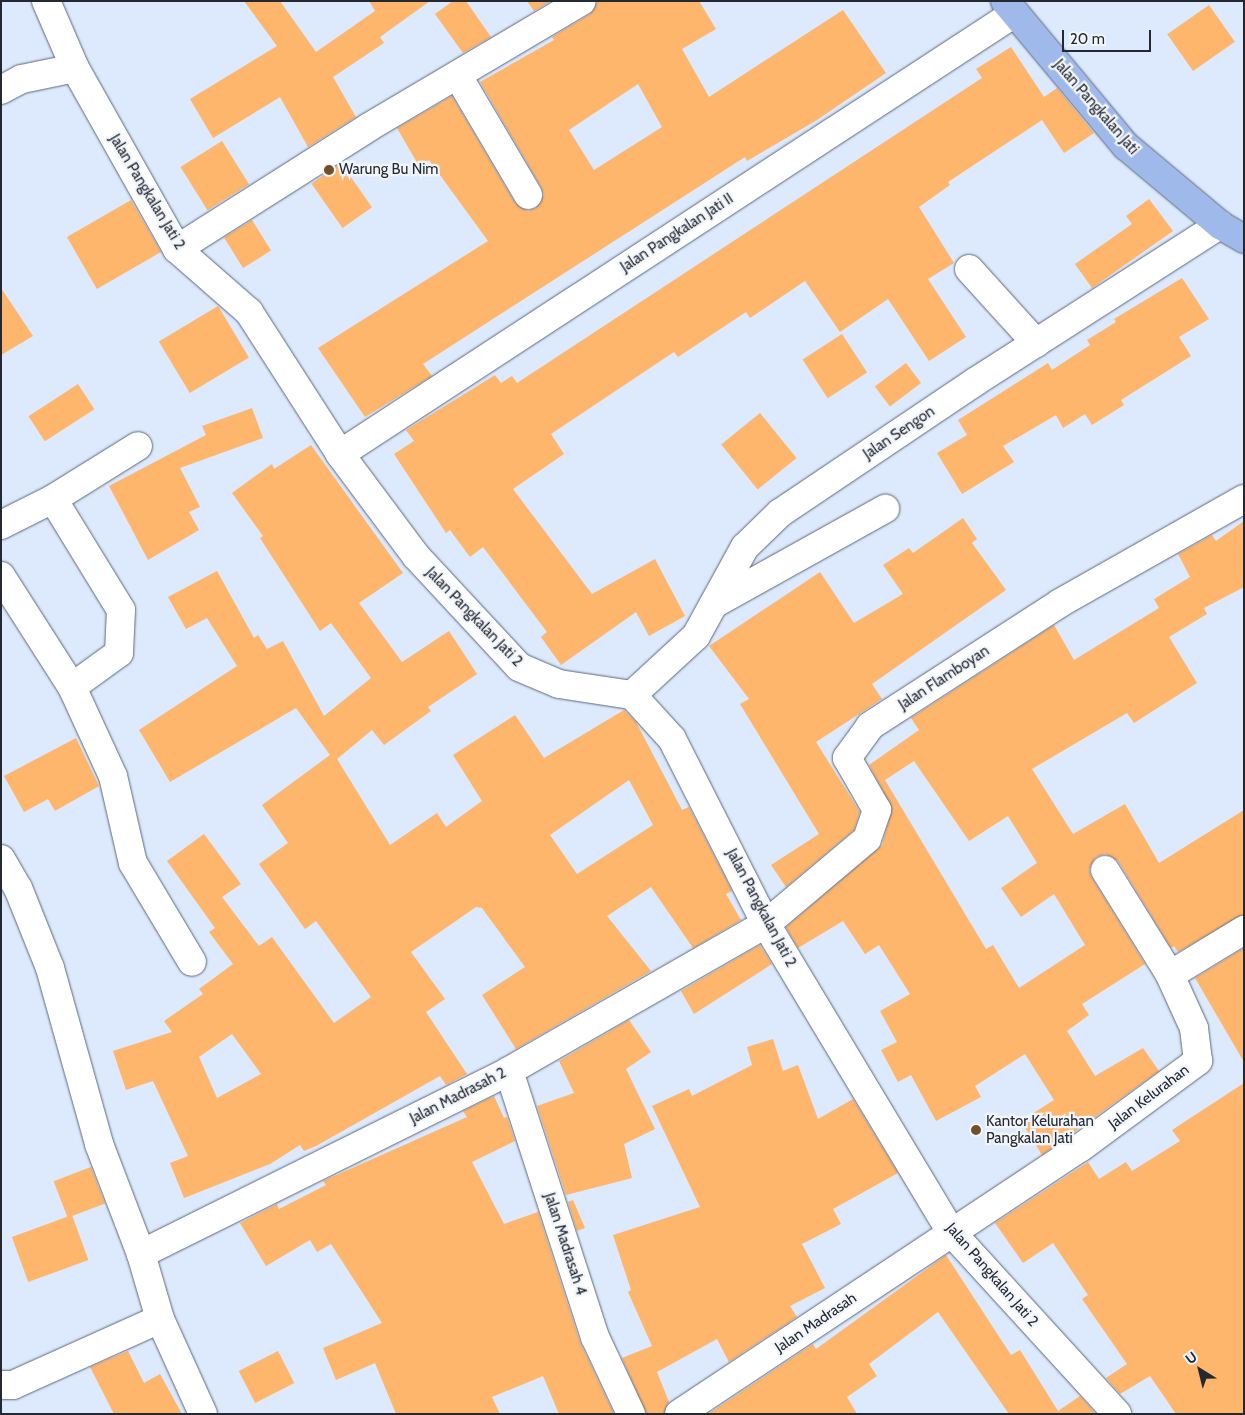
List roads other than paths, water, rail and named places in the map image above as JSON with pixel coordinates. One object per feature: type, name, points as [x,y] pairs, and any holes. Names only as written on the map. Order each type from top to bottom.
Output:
[{"type":"main road","name":"Jalan Pangkalan Jati","points":[[1010,7],[1126,146],[1220,226],[1244,239]]},
{"type":"street","name":"Jalan Pangkalan Jati 2","points":[[46,1],[75,68],[177,249],[249,312],[340,454],[416,556],[519,667],[559,684],[632,695],[672,739],[766,924],[952,1233],[1117,1414]]},
{"type":"street","points":[[177,249],[369,127],[582,1]]},
{"type":"street","name":"Jalan Pangkalan Jati II","points":[[340,454],[1010,7]]},
{"type":"street","points":[[1,90],[22,79],[75,68]]},
{"type":"street","points":[[458,76],[528,195]]},
{"type":"street","name":"Jalan Sengon","points":[[632,695],[696,636],[745,547],[780,513],[1036,343],[1220,226]]},
{"type":"street","points":[[969,269],[1036,343]]},
{"type":"street","points":[[1,525],[53,499],[138,446]]},
{"type":"street","points":[[53,499],[121,610],[119,653],[72,687]]},
{"type":"street","name":"Jalan Flamboyan","points":[[766,924],[867,839],[877,810],[847,758],[870,726],[1060,603],[1244,499]]},
{"type":"street","points":[[714,604],[885,509]]},
{"type":"street","points":[[1,576],[72,687],[113,776],[133,863],[192,962]]},
{"type":"street","points":[[1,859],[18,888],[50,968],[98,1144],[141,1254],[160,1319],[203,1414]]},
{"type":"street","points":[[1105,870],[1170,975],[1244,930]]},
{"type":"street","name":"Jalan Madrasah 2","points":[[141,1254],[509,1071],[766,924]]},
{"type":"street","name":"Jalan Kelurahan","points":[[952,1233],[1080,1148],[1198,1061],[1194,1028],[1170,975]]},
{"type":"street","name":"Jalan Madrasah 4","points":[[509,1071],[596,1337],[631,1414]]},
{"type":"street","name":"Jalan Madrasah","points":[[680,1414],[952,1233]]},
{"type":"street","points":[[1,1384],[13,1385],[160,1319]]},
{"type":"place","name":"Warung Bu Nim","points":[[329,170]]},
{"type":"place","name":"Kantor Kelurahan Pangkalan Jati","points":[[976,1130]]}]
